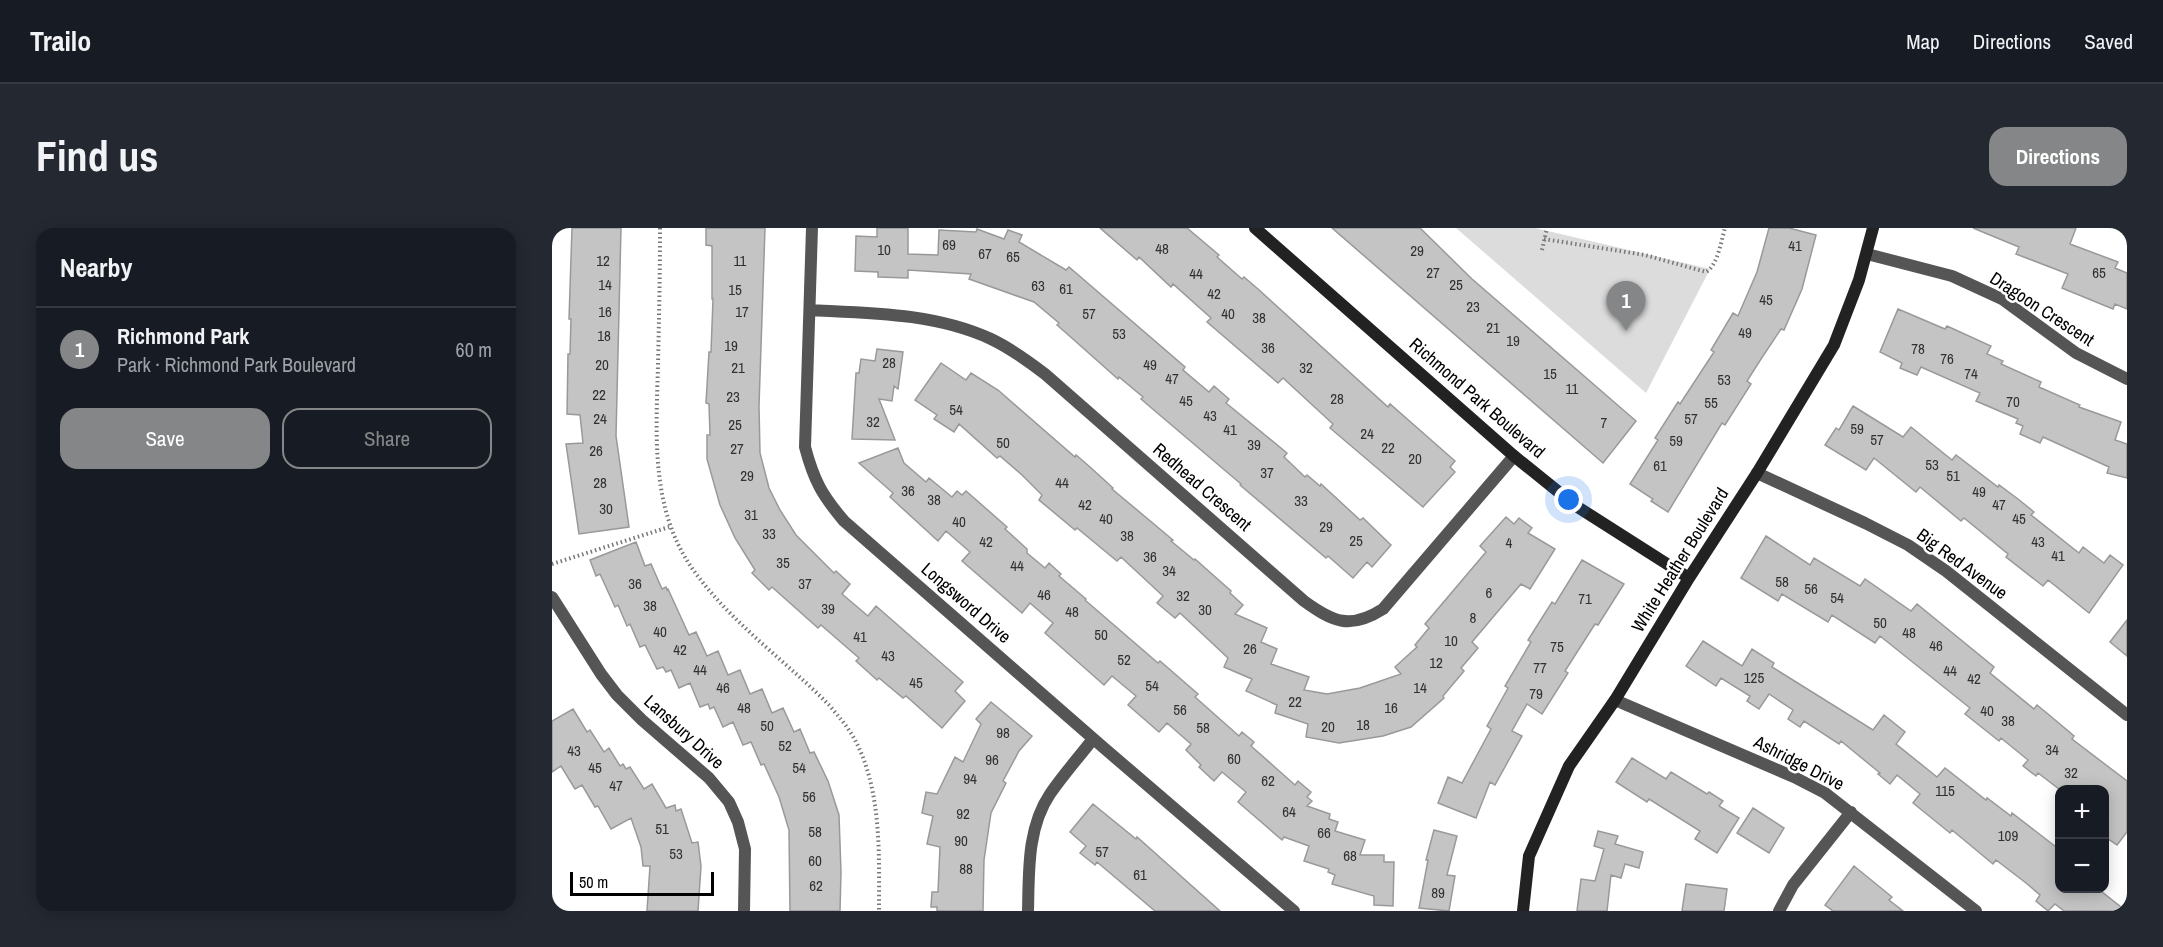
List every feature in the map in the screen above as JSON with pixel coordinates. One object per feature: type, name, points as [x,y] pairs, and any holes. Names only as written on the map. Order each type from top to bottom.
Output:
[{"type":"street","name":"Longsword Drive","points":[[812,228],[805,447],[812,473],[824,497],[844,521],[1294,911]]},
{"type":"street","name":"Richmond Park Boulevard","points":[[1255,228],[1514,456],[1576,506],[1689,578]]},
{"type":"street","name":"White Heather Boulevard","points":[[1522,911],[1529,856],[1569,766],[1615,700],[1834,345],[1859,280],[1873,228]]},
{"type":"street","name":"Dragoon Crescent","points":[[1867,254],[1952,276],[2002,299],[2076,353],[2127,379]]},
{"type":"street","name":"Redhead Crescent","points":[[810,310],[906,316],[954,325],[990,339],[1018,354],[1045,374],[1304,601],[1326,617],[1348,622],[1366,620],[1383,609],[1514,456]]},
{"type":"street","name":"Big Red Avenue","points":[[1757,473],[1908,545],[1946,571],[2127,715]]},
{"type":"street","name":"Lansbury Drive","points":[[552,597],[617,695],[642,720],[709,778],[729,802],[738,822],[745,849],[744,911]]},
{"type":"street","name":"Ashridge Drive","points":[[1615,700],[1794,777],[1825,793],[1976,911]]},
{"type":"street","points":[[1028,911],[1029,861],[1035,827],[1049,795],[1093,739]]},
{"type":"street","points":[[1779,911],[1793,885],[1851,812]]},
{"type":"path","points":[[660,228],[657,470],[669,527],[696,574],[715,596],[830,706],[856,742],[872,789],[876,818],[879,849],[879,911]]},
{"type":"path","points":[[1542,250],[1546,228]]},
{"type":"path","points":[[1544,239],[1645,255],[1707,272],[1714,263],[1725,228]]},
{"type":"path","points":[[552,564],[669,527]]},
{"type":"shaded area","points":[[1456,228],[1535,228],[1710,269],[1646,393]]},
{"type":"building","points":[[572,228],[621,228],[616,436],[629,527],[579,534],[566,444],[583,443],[580,415],[567,414]]},
{"type":"building","points":[[706,228],[765,228],[759,406],[760,453],[769,488],[796,535],[834,573],[836,571],[850,584],[842,594],[868,616],[876,606],[963,682],[955,691],[965,701],[942,728],[906,696],[903,698],[879,678],[877,680],[856,661],[859,658],[821,625],[818,628],[772,587],[769,590],[752,573],[755,570],[735,538],[720,505],[707,459],[707,435],[710,435],[709,404],[706,403],[713,299],[712,246],[706,245]]},
{"type":"building","points":[[877,228],[908,228],[908,254],[938,255],[939,230],[976,232],[977,229],[1004,239],[1008,230],[1022,235],[1019,242],[1066,270],[1069,267],[1185,367],[1183,370],[1209,392],[1214,386],[1229,399],[1226,403],[1287,453],[1284,457],[1305,477],[1307,475],[1320,486],[1321,484],[1360,520],[1363,518],[1391,545],[1372,567],[1367,562],[1353,578],[1240,485],[1141,399],[1143,397],[1119,377],[1118,379],[1057,325],[1059,323],[1034,302],[969,279],[971,274],[908,270],[908,278],[878,277],[878,272],[855,271],[856,236],[877,237]]},
{"type":"building","points":[[1100,228],[1187,228],[1388,407],[1390,404],[1455,461],[1450,467],[1455,472],[1423,507],[1330,428],[1333,424],[1283,378],[1278,383],[1207,322],[1211,318],[1173,284],[1171,287],[1139,257],[1137,260]]},
{"type":"building","points":[[1332,228],[1420,228],[1472,279],[1636,421],[1603,463]]},
{"type":"building","points":[[1769,228],[1789,228],[1816,235],[1802,289],[1784,330],[1781,329],[1761,359],[1747,381],[1751,384],[1725,425],[1722,423],[1668,512],[1630,484],[1658,440],[1655,438],[1714,352],[1711,350],[1733,313],[1738,316],[1757,272]]},
{"type":"building","points":[[1973,228],[2076,228],[2070,244],[2118,262],[2115,268],[2127,273],[2127,309],[2115,304],[2113,309],[2062,288],[2068,274],[2016,254],[2019,247]]},
{"type":"building","points":[[1898,309],[1945,329],[1947,326],[1991,346],[1987,354],[2003,361],[2001,364],[2041,382],[2039,387],[2080,405],[2079,407],[2121,422],[2115,440],[2127,444],[2127,478],[2107,473],[2109,467],[2043,437],[2040,443],[2020,434],[2023,426],[2016,423],[2018,419],[1976,401],[1980,393],[1921,367],[1917,375],[1900,368],[1902,363],[1880,352]]},
{"type":"building","points":[[877,349],[903,352],[898,389],[894,386],[892,401],[879,399],[895,440],[852,439],[856,373],[859,373],[861,359],[875,361]]},
{"type":"building","points":[[941,363],[966,380],[971,373],[998,390],[1231,591],[1230,593],[1243,605],[1235,614],[1267,628],[1261,642],[1277,649],[1271,664],[1309,677],[1304,690],[1327,694],[1360,688],[1401,674],[1395,667],[1417,647],[1415,645],[1429,628],[1425,624],[1486,552],[1480,546],[1506,517],[1514,524],[1519,518],[1532,528],[1528,533],[1555,549],[1530,589],[1521,584],[1472,642],[1478,648],[1461,668],[1464,671],[1443,696],[1444,698],[1411,727],[1383,736],[1339,743],[1306,737],[1308,724],[1275,713],[1277,705],[1246,691],[1252,679],[1224,667],[1228,658],[1180,613],[1175,618],[1157,603],[1163,596],[1121,557],[1117,561],[1077,528],[1075,530],[1039,500],[1042,495],[1022,475],[1000,456],[997,458],[959,424],[954,432],[934,419],[937,415],[915,400]]},
{"type":"building","points":[[1853,406],[1903,437],[1911,427],[1952,460],[1956,455],[2018,499],[2034,512],[2031,515],[2079,553],[2083,547],[2104,563],[2110,555],[2123,565],[2089,613],[2048,580],[2043,586],[2006,557],[2008,554],[1964,518],[1961,521],[1920,487],[1916,492],[1874,458],[1866,470],[1825,445],[1836,428],[1839,430]]},
{"type":"building","points":[[898,448],[904,463],[926,482],[929,478],[952,497],[957,491],[962,495],[966,491],[1007,527],[1005,529],[1027,549],[1027,553],[1045,568],[1049,563],[1061,574],[1059,576],[1085,600],[1198,694],[1195,697],[1239,736],[1242,732],[1254,742],[1251,746],[1295,785],[1298,781],[1311,792],[1307,797],[1312,801],[1307,806],[1330,814],[1329,819],[1338,822],[1335,831],[1365,840],[1360,855],[1384,855],[1384,862],[1394,862],[1393,906],[1374,905],[1374,896],[1332,884],[1335,875],[1328,872],[1329,869],[1304,861],[1309,846],[1284,837],[1282,840],[1238,802],[1246,792],[1222,772],[1214,781],[1186,750],[1191,744],[1167,723],[1159,732],[1128,705],[1136,696],[1112,676],[1104,685],[1045,633],[1053,623],[1030,603],[1022,613],[962,561],[970,552],[946,531],[938,541],[890,497],[893,493],[859,463]]},
{"type":"building","points":[[1766,536],[1810,565],[1814,558],[1860,586],[1865,579],[1911,611],[1917,604],[1994,667],[1990,673],[2034,709],[2037,705],[2074,736],[2072,739],[2127,781],[2127,832],[2117,845],[2109,839],[2109,785],[2055,786],[2038,773],[2036,776],[2023,766],[2028,760],[2001,738],[1999,741],[1965,714],[1970,708],[1880,636],[1875,643],[1832,615],[1828,622],[1782,594],[1778,601],[1741,578]]},
{"type":"building","points":[[636,542],[645,566],[651,564],[662,589],[666,587],[668,589],[689,635],[696,632],[707,656],[718,651],[728,675],[740,670],[750,694],[762,689],[772,713],[783,708],[794,732],[800,729],[810,753],[814,752],[828,781],[839,815],[840,911],[790,911],[789,830],[779,797],[764,764],[761,765],[751,742],[743,745],[733,722],[723,727],[714,707],[710,709],[708,704],[700,707],[690,683],[679,688],[671,670],[666,672],[663,667],[657,669],[645,645],[640,647],[630,624],[627,626],[618,605],[615,607],[600,574],[596,576],[590,560]]},
{"type":"building","points":[[1582,560],[1624,584],[1565,671],[1568,673],[1542,714],[1527,704],[1512,731],[1522,736],[1495,785],[1490,782],[1476,818],[1438,803],[1448,777],[1462,783],[1491,729],[1487,726],[1508,688],[1505,686],[1531,642],[1528,640],[1552,602],[1555,604]]},
{"type":"building","points":[[2127,620],[2127,656],[2110,642]]},
{"type":"building","points":[[1703,641],[1742,666],[1752,649],[1774,663],[1772,667],[1873,730],[1884,715],[1905,732],[1896,744],[1937,777],[1945,768],[1986,800],[1987,798],[2011,816],[2012,813],[2055,846],[2055,893],[2103,893],[2126,911],[2064,911],[2055,904],[2048,911],[2036,901],[2040,895],[2026,883],[1996,860],[1993,864],[1952,830],[1950,833],[1913,803],[1920,794],[1897,775],[1890,784],[1841,741],[1839,744],[1804,721],[1800,727],[1788,719],[1793,710],[1769,694],[1759,709],[1747,701],[1750,696],[1721,678],[1716,686],[1686,666]]},
{"type":"building","points":[[991,702],[1032,736],[1019,751],[1003,781],[1006,783],[991,813],[984,860],[983,911],[937,911],[937,907],[931,907],[932,892],[938,892],[940,847],[927,844],[933,816],[922,813],[926,792],[937,794],[955,757],[963,762],[981,724],[976,719]]},
{"type":"building","points":[[573,709],[587,732],[590,730],[604,752],[609,748],[620,766],[623,764],[626,769],[630,767],[644,789],[652,784],[666,808],[675,805],[676,811],[681,809],[692,843],[698,842],[701,866],[698,911],[647,911],[650,866],[643,866],[641,847],[631,818],[611,829],[598,806],[595,807],[582,785],[575,789],[561,766],[552,772],[552,721]]},
{"type":"building","points":[[1632,758],[1666,779],[1671,772],[1707,794],[1709,792],[1723,801],[1719,806],[1739,818],[1717,853],[1695,839],[1700,831],[1649,799],[1647,802],[1616,782]]},
{"type":"building","points":[[1093,804],[1136,839],[1137,837],[1220,911],[1155,911],[1097,862],[1095,865],[1080,853],[1086,846],[1070,832]]},
{"type":"building","points":[[1753,808],[1784,828],[1769,853],[1737,833]]},
{"type":"building","points":[[1434,830],[1457,836],[1447,875],[1455,876],[1449,911],[1419,908],[1428,860],[1426,860]]},
{"type":"building","points":[[1598,831],[1618,836],[1615,844],[1643,852],[1639,868],[1625,864],[1621,878],[1611,875],[1607,911],[1577,911],[1581,879],[1595,881],[1604,849],[1594,846]]},
{"type":"building","points":[[1854,866],[1892,897],[1889,900],[1903,911],[1833,911],[1825,905]]},
{"type":"building","points":[[1686,884],[1727,889],[1724,911],[1682,911]]},
{"type":"place","name":"Richmond Park","points":[[1626,331]]}]
